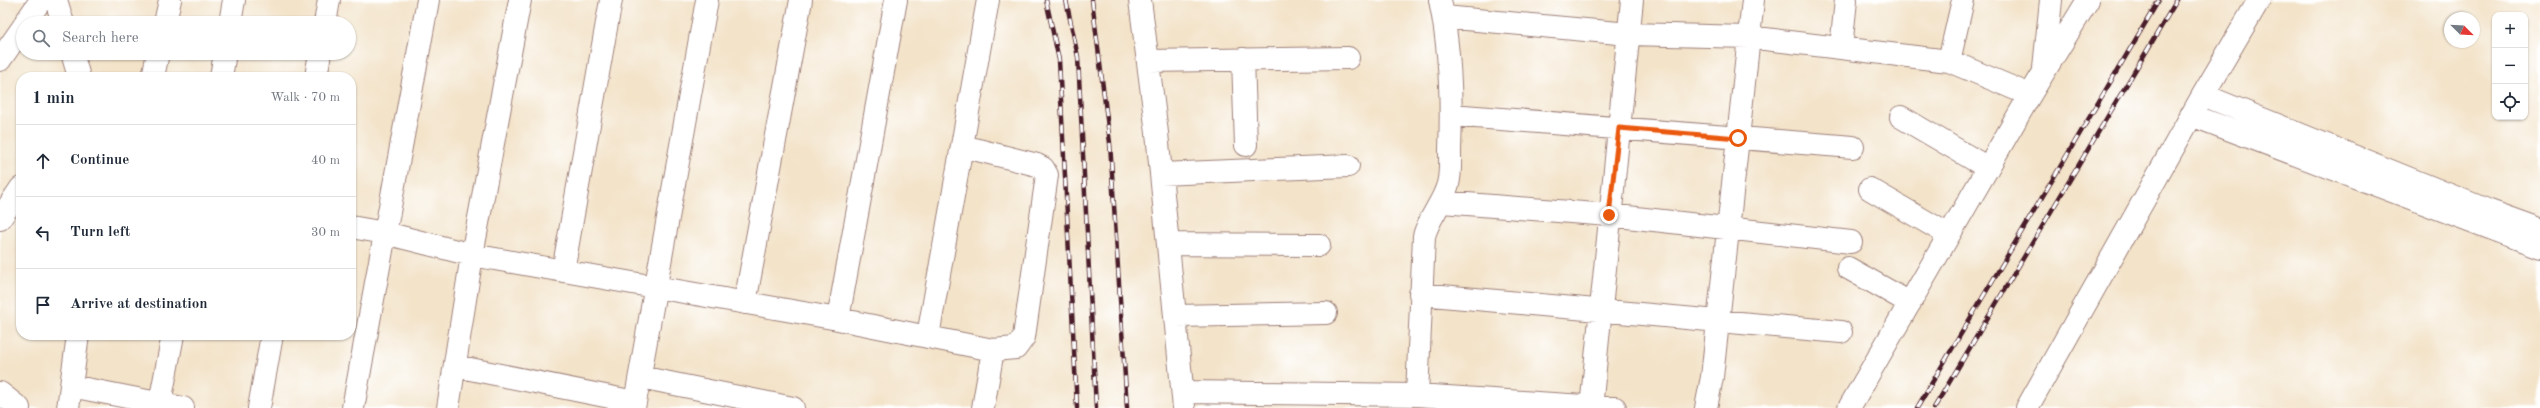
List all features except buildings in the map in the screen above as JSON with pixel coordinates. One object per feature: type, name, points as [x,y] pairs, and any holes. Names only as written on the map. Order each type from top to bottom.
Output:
[{"type":"street","points":[[31,16],[41,0]]},
{"type":"street","points":[[56,0],[61,16]]},
{"type":"street","points":[[167,16],[170,0]]},
{"type":"street","points":[[231,16],[234,0]]},
{"type":"street","points":[[326,16],[329,0]]},
{"type":"street","points":[[353,408],[428,0]]},
{"type":"street","points":[[448,408],[472,255],[520,0]]},
{"type":"street","points":[[563,271],[611,0]]},
{"type":"street","points":[[455,366],[634,405],[708,0]]},
{"type":"street","points":[[745,303],[801,0]]},
{"type":"street","points":[[838,319],[896,0]]},
{"type":"street","points":[[928,336],[988,0]]},
{"type":"street","points":[[1140,0],[1161,174],[1184,400],[1322,394],[1417,395],[1615,408]]},
{"type":"street","points":[[1591,407],[1609,215],[1632,0]]},
{"type":"street","points":[[1706,408],[1718,321],[1753,0]]},
{"type":"street","points":[[1841,48],[1846,0]]},
{"type":"street","points":[[1949,61],[1963,0]]},
{"type":"street","points":[[2043,73],[2051,0]]},
{"type":"street","points":[[1849,408],[2030,95],[2088,0]]},
{"type":"street","points":[[2028,408],[2191,115],[2259,0]]},
{"type":"street","points":[[1417,395],[1420,294],[1424,236],[1430,217],[1442,202],[1449,182],[1452,115],[1442,9],[1629,34],[1748,37],[1949,61],[2030,95]]},
{"type":"street","points":[[0,60],[16,37]]},
{"type":"street","points":[[1148,61],[1348,58]]},
{"type":"street","points":[[74,60],[78,72]]},
{"type":"street","points":[[154,72],[157,60]]},
{"type":"street","points":[[222,72],[224,60]]},
{"type":"street","points":[[317,72],[319,60]]},
{"type":"street","points":[[1243,60],[1246,145]]},
{"type":"street","points":[[2203,95],[2487,210],[2540,229]]},
{"type":"street","points":[[1452,115],[1853,147]]},
{"type":"street","points":[[2191,115],[2540,247]]},
{"type":"street","points":[[1902,117],[1988,168]]},
{"type":"street","points":[[356,228],[385,233],[472,255],[838,319],[993,350],[1016,348],[1024,337],[1047,174],[1043,168],[1037,165],[962,146]]},
{"type":"street","points":[[1161,174],[1348,166]]},
{"type":"street","points":[[1870,189],[1949,235]]},
{"type":"street","points":[[0,220],[16,196]]},
{"type":"street","points":[[1442,202],[1609,215],[1851,242]]},
{"type":"street","points":[[1168,244],[1319,244]]},
{"type":"street","points":[[1848,268],[1910,303]]},
{"type":"street","points":[[1420,294],[1841,332]]},
{"type":"street","points":[[1176,316],[1326,313]]},
{"type":"street","points":[[68,408],[77,340]]},
{"type":"street","points":[[160,406],[172,340]]},
{"type":"street","points":[[259,408],[271,340]]},
{"type":"street","points":[[983,408],[993,350]]},
{"type":"street","points":[[640,377],[705,399],[793,408]]},
{"type":"street","points":[[71,386],[160,406],[183,408]]},
{"type":"street","points":[[0,393],[18,408]]},
{"type":"railway","points":[[1046,0],[1059,60],[1077,408]]},
{"type":"railway","points":[[1066,0],[1078,57],[1096,408]]},
{"type":"railway","points":[[1092,0],[1110,143],[1127,408]]},
{"type":"railway","points":[[1917,408],[2159,0]]},
{"type":"railway","points":[[1934,408],[2177,0]]},
{"type":"route","points":[[1609,215],[1619,128],[1738,138]]}]
